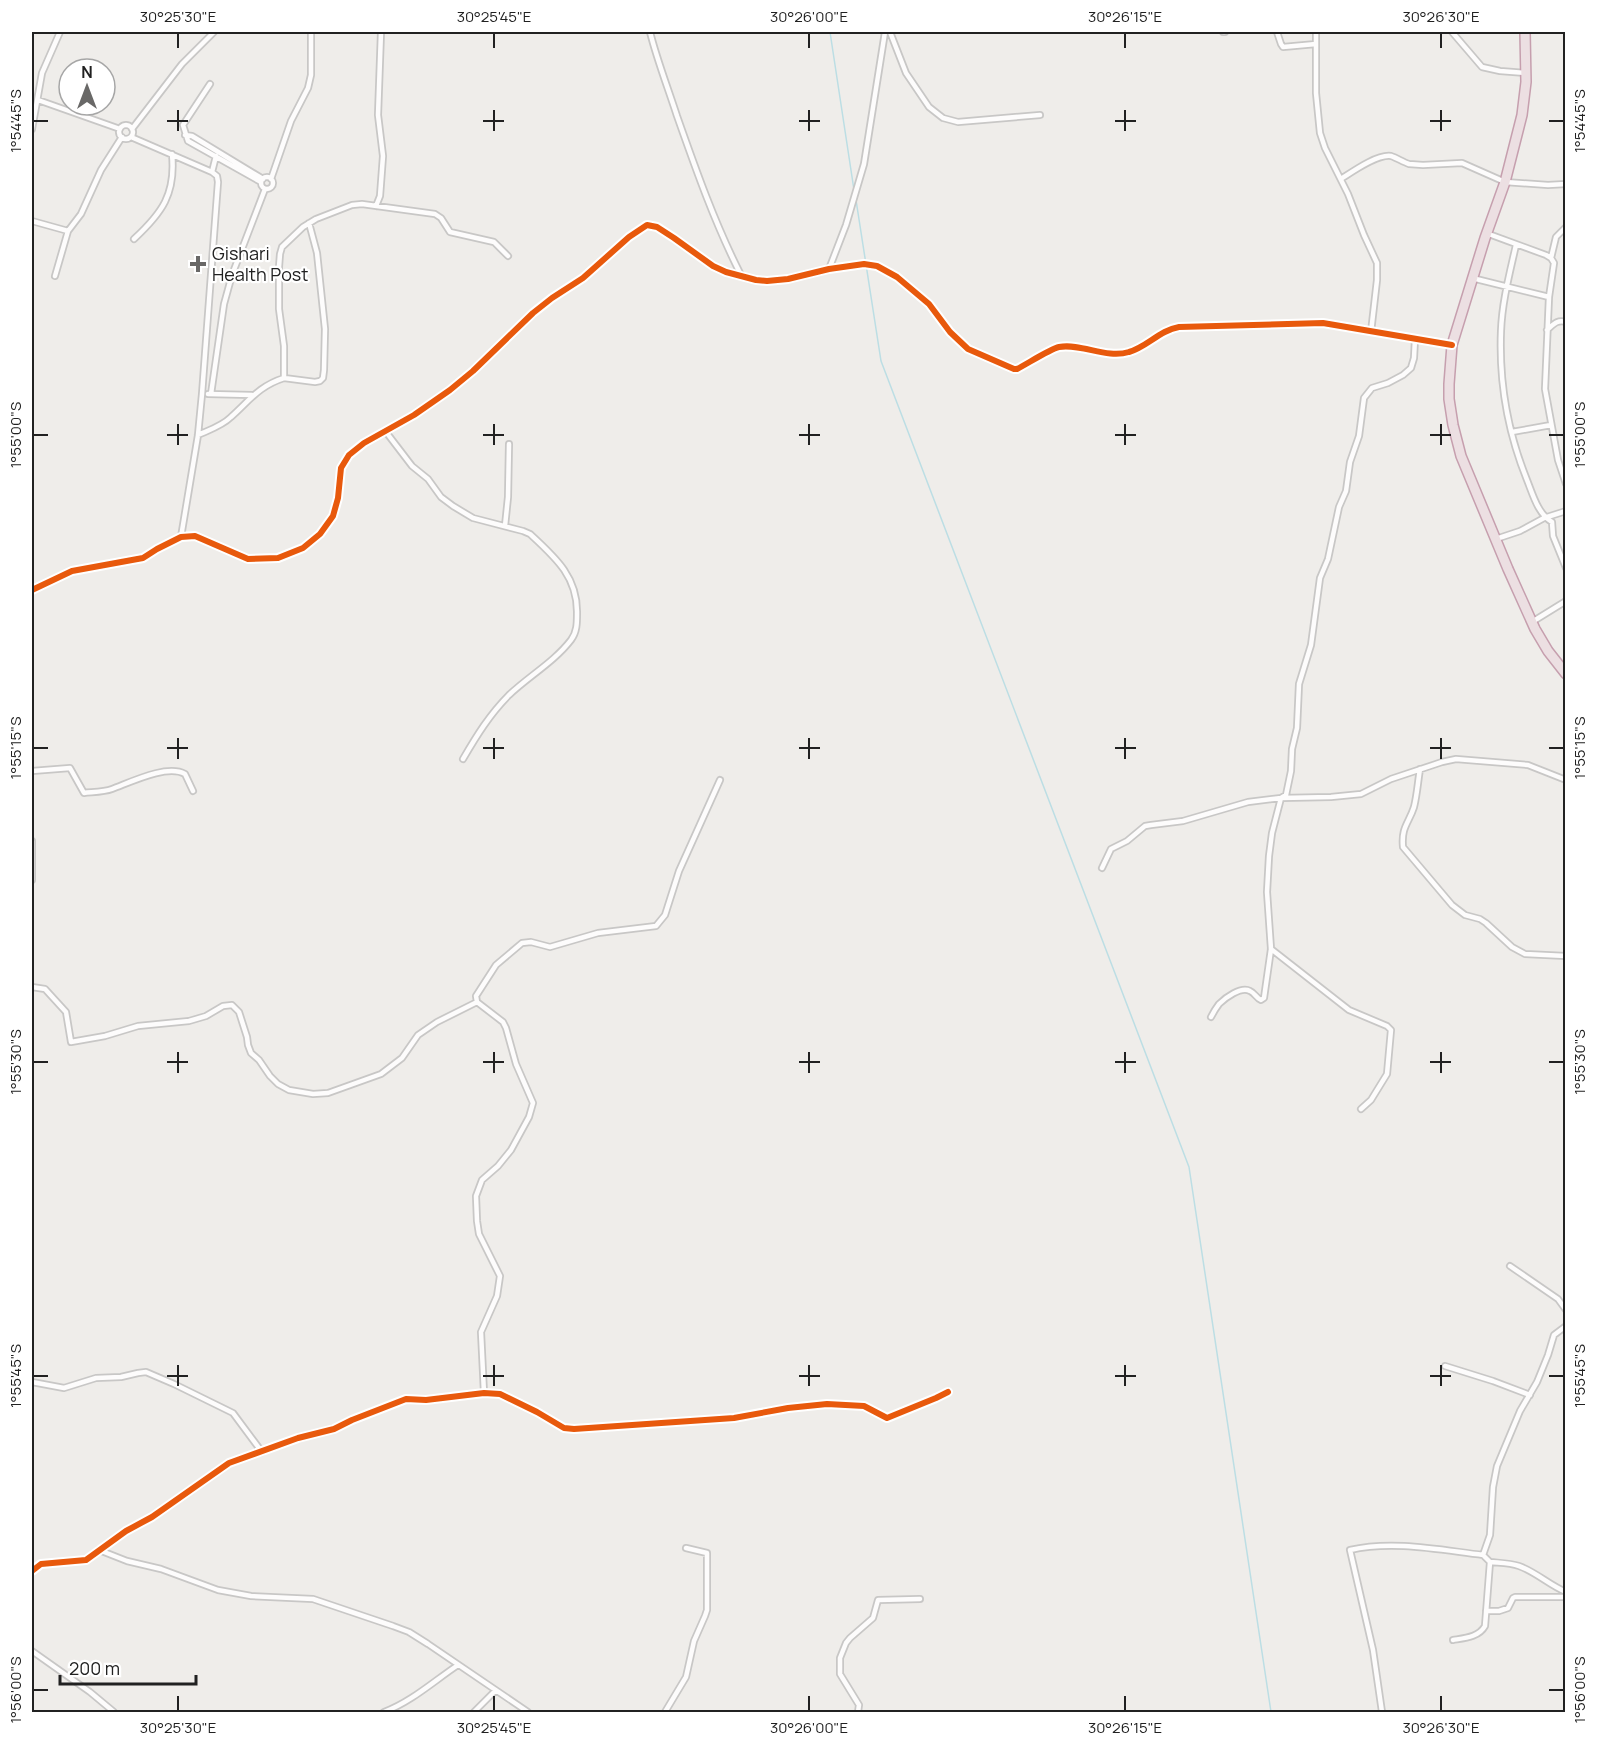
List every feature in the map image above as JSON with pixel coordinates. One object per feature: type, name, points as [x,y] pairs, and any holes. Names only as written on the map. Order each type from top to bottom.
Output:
[{"type":"highway","points":[[1525,32],[1526,73],[1522,115],[1505,182],[1486,233],[1452,345],[1449,399],[1461,456],[1496,539],[1532,622],[1548,651],[1566,674]]},
{"type":"street","points":[[32,129],[42,73],[60,32]]},
{"type":"street","points":[[131,137],[132,129],[182,64],[214,32]]},
{"type":"street","points":[[265,189],[272,186],[271,178],[291,121],[308,88],[311,75],[311,32]]},
{"type":"street","points":[[375,206],[380,196],[383,156],[378,115],[381,32]]},
{"type":"street","points":[[650,32],[718,229],[741,275]]},
{"type":"street","points":[[829,269],[846,225],[864,164],[885,32]]},
{"type":"street","points":[[890,32],[906,73],[929,106],[943,118],[958,122],[1040,115]]},
{"type":"street","points":[[1277,32],[1283,47],[1317,44]]},
{"type":"street","points":[[1316,32],[1316,93],[1320,133],[1377,263],[1378,275],[1371,332]]},
{"type":"street","points":[[1452,32],[1482,67],[1526,73]]},
{"type":"street","points":[[210,84],[183,125],[188,141],[262,181]]},
{"type":"street","points":[[38,100],[120,129],[125,126],[132,129]]},
{"type":"street","points":[[120,129],[122,137]]},
{"type":"street","points":[[186,135],[192,136],[262,181]]},
{"type":"street","points":[[122,137],[128,139],[131,137],[212,172],[217,176],[218,182],[198,435],[181,537]]},
{"type":"street","points":[[55,276],[68,231],[81,214],[101,170],[122,137]]},
{"type":"street","points":[[134,239],[148,226],[165,201],[174,172],[172,154]]},
{"type":"street","points":[[212,172],[216,156]]},
{"type":"street","points":[[1341,179],[1370,162],[1391,156],[1402,162],[1416,164],[1467,164],[1505,182],[1566,184]]},
{"type":"street","points":[[262,181],[267,177],[271,178]]},
{"type":"street","points":[[262,181],[265,189]]},
{"type":"street","points":[[211,394],[224,304],[232,275],[265,189]]},
{"type":"street","points":[[284,378],[284,346],[279,309],[279,254],[282,247],[309,223],[352,205],[439,215],[450,232],[494,242],[508,256]]},
{"type":"street","points":[[32,221],[68,231]]},
{"type":"street","points":[[198,435],[217,427],[230,418],[252,395],[272,382],[284,378],[315,382],[323,378],[325,329],[316,253],[309,223]]},
{"type":"street","points":[[32,590],[72,571],[143,558],[181,537],[195,536],[248,559],[278,558],[303,548],[320,534],[333,516],[338,498],[341,468],[355,449],[414,415],[473,371],[533,313],[583,278],[629,237],[647,225],[657,227],[674,237],[713,266],[756,280],[788,279],[829,269],[869,264],[889,272],[929,304],[950,332],[968,349],[1016,369],[1058,347],[1075,347],[1113,354],[1127,353],[1168,330],[1179,327],[1323,323],[1452,345]]},
{"type":"street","points":[[1566,227],[1556,237],[1551,258],[1554,270],[1549,297],[1545,389],[1558,460],[1566,484]]},
{"type":"street","points":[[1486,233],[1551,258]]},
{"type":"street","points":[[1516,245],[1501,329],[1504,393],[1512,432],[1524,472],[1544,518],[1552,522],[1553,536],[1566,568]]},
{"type":"street","points":[[1472,278],[1549,297]]},
{"type":"street","points":[[1547,330],[1557,321],[1566,322]]},
{"type":"street","points":[[1211,1017],[1219,1004],[1238,992],[1247,990],[1252,992],[1257,999],[1264,998],[1271,949],[1267,892],[1272,832],[1281,798],[1286,795],[1291,771],[1292,749],[1297,728],[1299,684],[1311,645],[1320,578],[1328,559],[1339,507],[1346,491],[1350,462],[1359,436],[1364,398],[1372,388],[1388,383],[1411,368],[1415,339]]},
{"type":"street","points":[[202,394],[252,395]]},
{"type":"street","points":[[1512,432],[1551,425]]},
{"type":"street","points":[[386,432],[412,466],[428,479],[444,500],[468,517],[530,534],[570,577],[577,601],[577,625],[570,641],[509,695],[488,718],[463,759]]},
{"type":"street","points":[[505,526],[509,444]]},
{"type":"street","points":[[1496,539],[1566,511]]},
{"type":"street","points":[[1532,622],[1566,601]]},
{"type":"street","points":[[1101,868],[1111,849],[1127,841],[1145,826],[1183,821],[1248,802],[1361,794],[1391,779],[1456,759],[1528,765],[1566,780]]},
{"type":"street","points":[[32,771],[69,768],[84,793],[110,790],[175,770],[185,774],[193,790]]},
{"type":"street","points":[[1420,769],[1414,807],[1405,824],[1402,837],[1403,847],[1452,905],[1465,915],[1486,923],[1512,947],[1525,954],[1566,956]]},
{"type":"street","points":[[484,1393],[481,1332],[497,1296],[500,1275],[478,1234],[476,1196],[482,1180],[511,1150],[529,1117],[533,1103],[516,1064],[503,1022],[477,1002],[476,996],[496,964],[522,943],[531,942],[550,947],[598,933],[656,926],[665,915],[679,871],[720,780]]},
{"type":"street","points":[[32,841],[32,880]]},
{"type":"street","points":[[1271,949],[1349,1010],[1390,1028],[1387,1074],[1371,1100],[1361,1109]]},
{"type":"street","points":[[32,987],[45,989],[66,1012],[71,1042],[105,1036],[138,1026],[189,1021],[206,1016],[223,1006],[232,1005],[239,1012],[252,1053],[270,1076],[289,1090],[314,1094],[342,1089],[381,1074],[402,1058],[418,1035],[437,1022],[477,1002]]},
{"type":"street","points":[[1510,1266],[1558,1299],[1566,1310]]},
{"type":"street","points":[[1483,1555],[1492,1521],[1492,1487],[1497,1466],[1520,1411],[1546,1361],[1554,1335],[1566,1326]]},
{"type":"street","points":[[1445,1366],[1530,1395]]},
{"type":"street","points":[[32,1382],[64,1388],[96,1378],[121,1377],[146,1372],[233,1413],[262,1452]]},
{"type":"street","points":[[32,1571],[41,1564],[86,1560],[229,1463],[298,1438],[334,1429],[406,1399],[426,1400],[484,1393],[500,1394],[564,1428],[574,1429],[734,1418],[788,1408],[827,1404],[864,1406],[887,1418],[948,1392]]},
{"type":"street","points":[[1382,1713],[1373,1650],[1350,1550],[1370,1546],[1393,1546],[1483,1555],[1490,1562],[1521,1566],[1550,1585],[1566,1592]]},
{"type":"street","points":[[665,1713],[686,1677],[694,1641],[707,1610],[707,1553],[686,1548]]},
{"type":"street","points":[[99,1550],[218,1590],[251,1596],[313,1599],[409,1632],[528,1713]]},
{"type":"street","points":[[1453,1640],[1466,1638],[1482,1631],[1485,1626],[1490,1562]]},
{"type":"street","points":[[1486,1611],[1508,1608],[1515,1597],[1566,1597]]},
{"type":"street","points":[[858,1713],[858,1705],[840,1674],[840,1658],[846,1643],[873,1618],[878,1600],[920,1599]]},
{"type":"street","points":[[32,1651],[90,1692],[114,1713]]},
{"type":"street","points":[[384,1713],[418,1694],[458,1665]]},
{"type":"street","points":[[474,1713],[495,1691]]},
{"type":"waterway","points":[[830,32],[854,190]]},
{"type":"waterway","points":[[856,200],[881,361],[1189,1167],[1271,1712]]},
{"type":"cycle path","points":[[32,590],[72,571],[143,558],[181,537],[195,536],[248,559],[278,558],[303,548],[320,534],[333,516],[338,498],[341,468],[349,455],[364,443],[414,415],[450,390],[533,313],[583,278],[629,237],[647,225],[657,227],[713,266],[756,280],[788,279],[829,269],[864,264],[877,266],[897,277],[929,304],[950,332],[968,349],[1014,369],[1059,347],[1076,347],[1112,354],[1129,352],[1166,331],[1179,327],[1323,323],[1452,345]]},
{"type":"cycle path","points":[[32,1571],[41,1564],[86,1560],[229,1463],[298,1438],[334,1429],[406,1399],[426,1400],[484,1393],[500,1394],[564,1428],[574,1429],[734,1418],[788,1408],[827,1404],[864,1406],[887,1418],[948,1392]]},
{"type":"place","name":"Gishari Health Post","points":[[198,264]]}]
